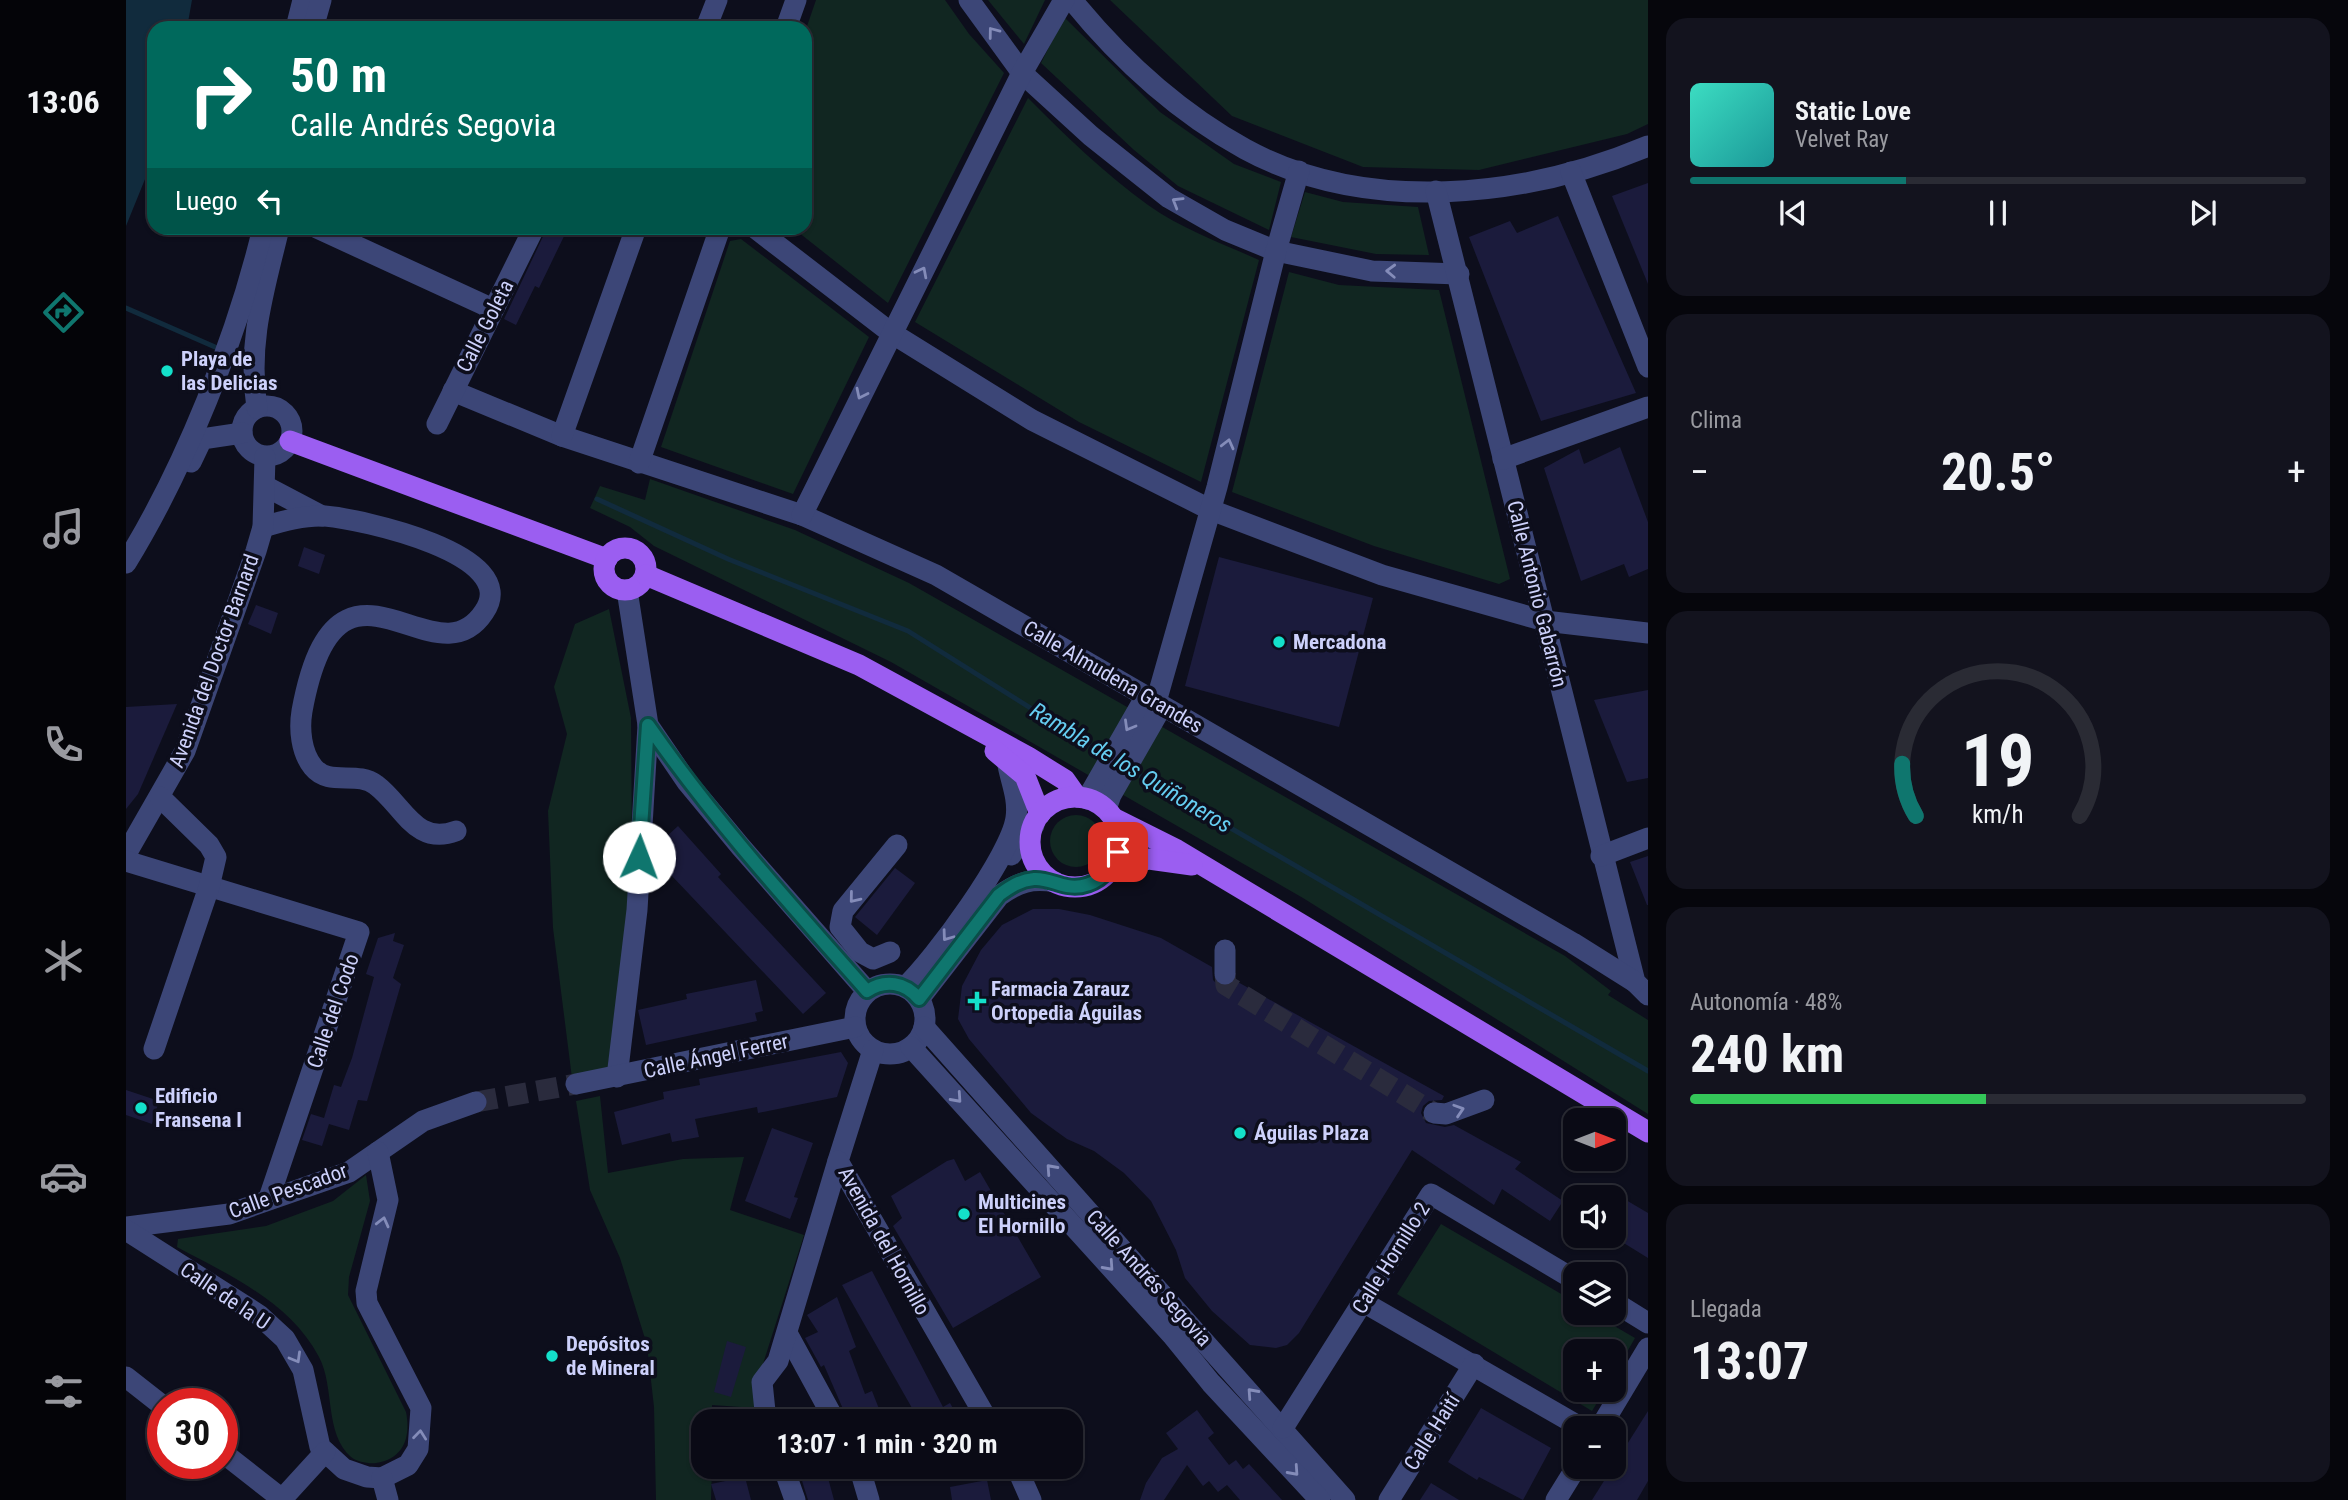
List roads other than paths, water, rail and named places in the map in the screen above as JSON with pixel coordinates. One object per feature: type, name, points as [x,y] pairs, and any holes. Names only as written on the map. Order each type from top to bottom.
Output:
[{"type":"main road","points":[[290,440],[607,559]]},
{"type":"main road","points":[[632,549],[644,558],[646,575],[638,586],[627,590],[617,588],[608,581],[604,570],[607,559],[617,550],[632,549]]},
{"type":"main road","points":[[646,575],[859,665],[940,710],[1065,780],[1082,798],[1177,850],[1648,1132]]},
{"type":"main road","points":[[940,710],[1025,776],[1037,819],[1031,844],[1034,859],[1055,882],[1084,886],[1098,880],[1111,868],[1120,843],[1109,813]]},
{"type":"main road","points":[[1037,819],[1055,802],[1082,798]]},
{"type":"main road","points":[[1111,868],[1149,859],[1172,860],[1207,869]]},
{"type":"street","points":[[298,21],[303,0]]},
{"type":"street","points":[[315,21],[321,0]]},
{"type":"street","points":[[788,21],[796,0]]},
{"type":"street","points":[[969,0],[1022,73],[1091,136],[1169,198],[1226,230],[1276,251],[1372,271],[1459,274]]},
{"type":"street","points":[[802,515],[890,332],[1022,73],[1064,0]]},
{"type":"street","points":[[1072,0],[1099,34],[1203,123],[1246,149],[1299,171],[1345,184],[1436,191],[1504,187],[1571,172],[1648,146]]},
{"type":"street","points":[[708,21],[712,2]]},
{"type":"street","points":[[1082,798],[1116,767],[1154,702],[1211,510],[1276,251],[1299,171]]},
{"type":"street","points":[[1571,172],[1648,367]]},
{"type":"street","name":"Calle Antonio Gabarrón","points":[[1436,191],[1459,274],[1601,856],[1644,990]]},
{"type":"street","points":[[126,563],[167,489],[220,362],[261,235]]},
{"type":"street","points":[[257,408],[252,373],[254,330],[277,235]]},
{"type":"street","points":[[332,235],[493,309]]},
{"type":"street","name":"Calle Goleta","points":[[437,424],[530,235]]},
{"type":"street","points":[[562,436],[634,235]]},
{"type":"street","points":[[639,463],[718,235]]},
{"type":"street","points":[[764,235],[890,332],[1032,420],[1211,510],[1382,575],[1545,621],[1648,633]]},
{"type":"street","name":"Calle Almudena Grandes","points":[[453,391],[562,436],[802,515],[936,575],[1573,943],[1644,990]]},
{"type":"street","points":[[271,406],[285,413],[292,427],[290,440],[279,453],[265,457],[247,447],[242,433],[245,418],[257,408],[271,406]]},
{"type":"street","points":[[1503,459],[1648,407]]},
{"type":"street","points":[[126,580],[164,516],[202,439],[242,433]]},
{"type":"street","name":"Avenida del Doctor Barnard","points":[[126,854],[185,751],[263,527],[265,457]]},
{"type":"street","points":[[265,486],[323,516]]},
{"type":"street","points":[[263,527],[288,519],[323,516],[387,527],[450,551],[475,565],[487,577],[487,610],[476,623],[460,633],[441,633],[360,614],[340,623],[323,644],[302,713],[301,735],[306,755],[314,768],[324,776],[370,780],[386,793],[418,828],[430,835],[442,836],[456,831]]},
{"type":"street","points":[[617,1077],[637,910],[648,725],[627,590]]},
{"type":"street","points":[[648,725],[687,782],[867,991]]},
{"type":"street","points":[[912,993],[920,972],[986,881],[1013,833],[1016,818],[1015,788],[1007,760]]},
{"type":"street","points":[[1109,813],[1116,767]]},
{"type":"street","points":[[153,1049],[209,887],[216,857],[209,845],[160,797]]},
{"type":"street","points":[[986,881],[995,877],[1037,819]]},
{"type":"street","points":[[1601,856],[1648,838]]},
{"type":"street","points":[[890,952],[873,959],[860,952],[840,927],[843,911],[897,845]]},
{"type":"street","name":"Calle del Codo","points":[[126,861],[359,932],[269,1198]]},
{"type":"street","points":[[912,993],[999,895],[1016,883],[1036,878],[1055,882]]},
{"type":"street","points":[[1225,950],[1225,974]]},
{"type":"street","points":[[881,984],[912,993],[924,1012],[924,1027],[911,1047],[890,1054],[873,1050],[863,1041],[855,1027],[855,1011],[867,991],[881,984]]},
{"type":"street","name":"Calle Ángel Ferrer","points":[[576,1084],[855,1027]]},
{"type":"street","name":"Calle Andrés Segovia","points":[[924,1027],[1345,1500]]},
{"type":"street","name":"Calle Andrés Segovia","points":[[911,1047],[1320,1500]]},
{"type":"street","name":"Avenida del Hornillo","points":[[873,1050],[838,1161],[981,1409]]},
{"type":"street","points":[[1434,1113],[1446,1114],[1483,1100]]},
{"type":"street","name":"Calle Pescador","points":[[126,1228],[229,1214],[349,1172],[423,1121],[476,1102]]},
{"type":"street","points":[[238,1465],[282,1499],[325,1452],[344,1469],[367,1477],[382,1478],[408,1465],[418,1449],[421,1408],[367,1303],[366,1291],[388,1200],[378,1152]]},
{"type":"street","points":[[765,1409],[762,1382],[778,1361],[838,1161]]},
{"type":"street","name":"Calle Hornillo 2","points":[[1283,1428],[1431,1194],[1563,1273]]},
{"type":"street","name":"Calle de la U","points":[[126,1228],[259,1315],[285,1339],[303,1370],[320,1447],[325,1452]]},
{"type":"street","points":[[1363,1302],[1563,1417]]},
{"type":"street","points":[[1626,1309],[1648,1323]]},
{"type":"street","points":[[787,1333],[828,1409]]},
{"type":"street","points":[[1607,1416],[1648,1348]]},
{"type":"street","name":"Calle Haití","points":[[1389,1500],[1474,1364]]},
{"type":"street","points":[[126,1377],[147,1393]]},
{"type":"street","points":[[382,1478],[388,1500]]},
{"type":"street","points":[[787,1479],[795,1500]]},
{"type":"street","points":[[863,1479],[869,1500]]},
{"type":"street","points":[[1022,1479],[1032,1498]]},
{"type":"street","points":[[1556,1500],[1569,1479]]},
{"type":"water","points":[[126,0],[192,0],[188,21],[147,21],[147,174],[126,226]]},
{"type":"waterway","points":[[126,308],[215,347]]},
{"type":"waterway","name":"Rambla de los Quiñoneros","points":[[597,499],[728,559],[908,631],[1107,756]]},
{"type":"waterway","name":"Rambla de los Quiñoneros","points":[[1131,770],[1648,1071]]},
{"type":"tunnel","points":[[1225,974],[1226,985],[1434,1113]]},
{"type":"tunnel","points":[[476,1102],[576,1084]]},
{"type":"place","name":"Playa de las Delicias","points":[[167,371]]},
{"type":"place","name":"Mercadona","points":[[1279,642]]},
{"type":"place","name":"Farmacia Zarauz Ortopedia Águilas","points":[[977,1001]]},
{"type":"place","name":"Edificio Fransena I","points":[[141,1108]]},
{"type":"place","name":"Águilas Plaza","points":[[1240,1133]]},
{"type":"place","name":"Multicines El Hornillo","points":[[964,1214]]},
{"type":"place","name":"Depósitos de Mineral","points":[[552,1356]]}]
